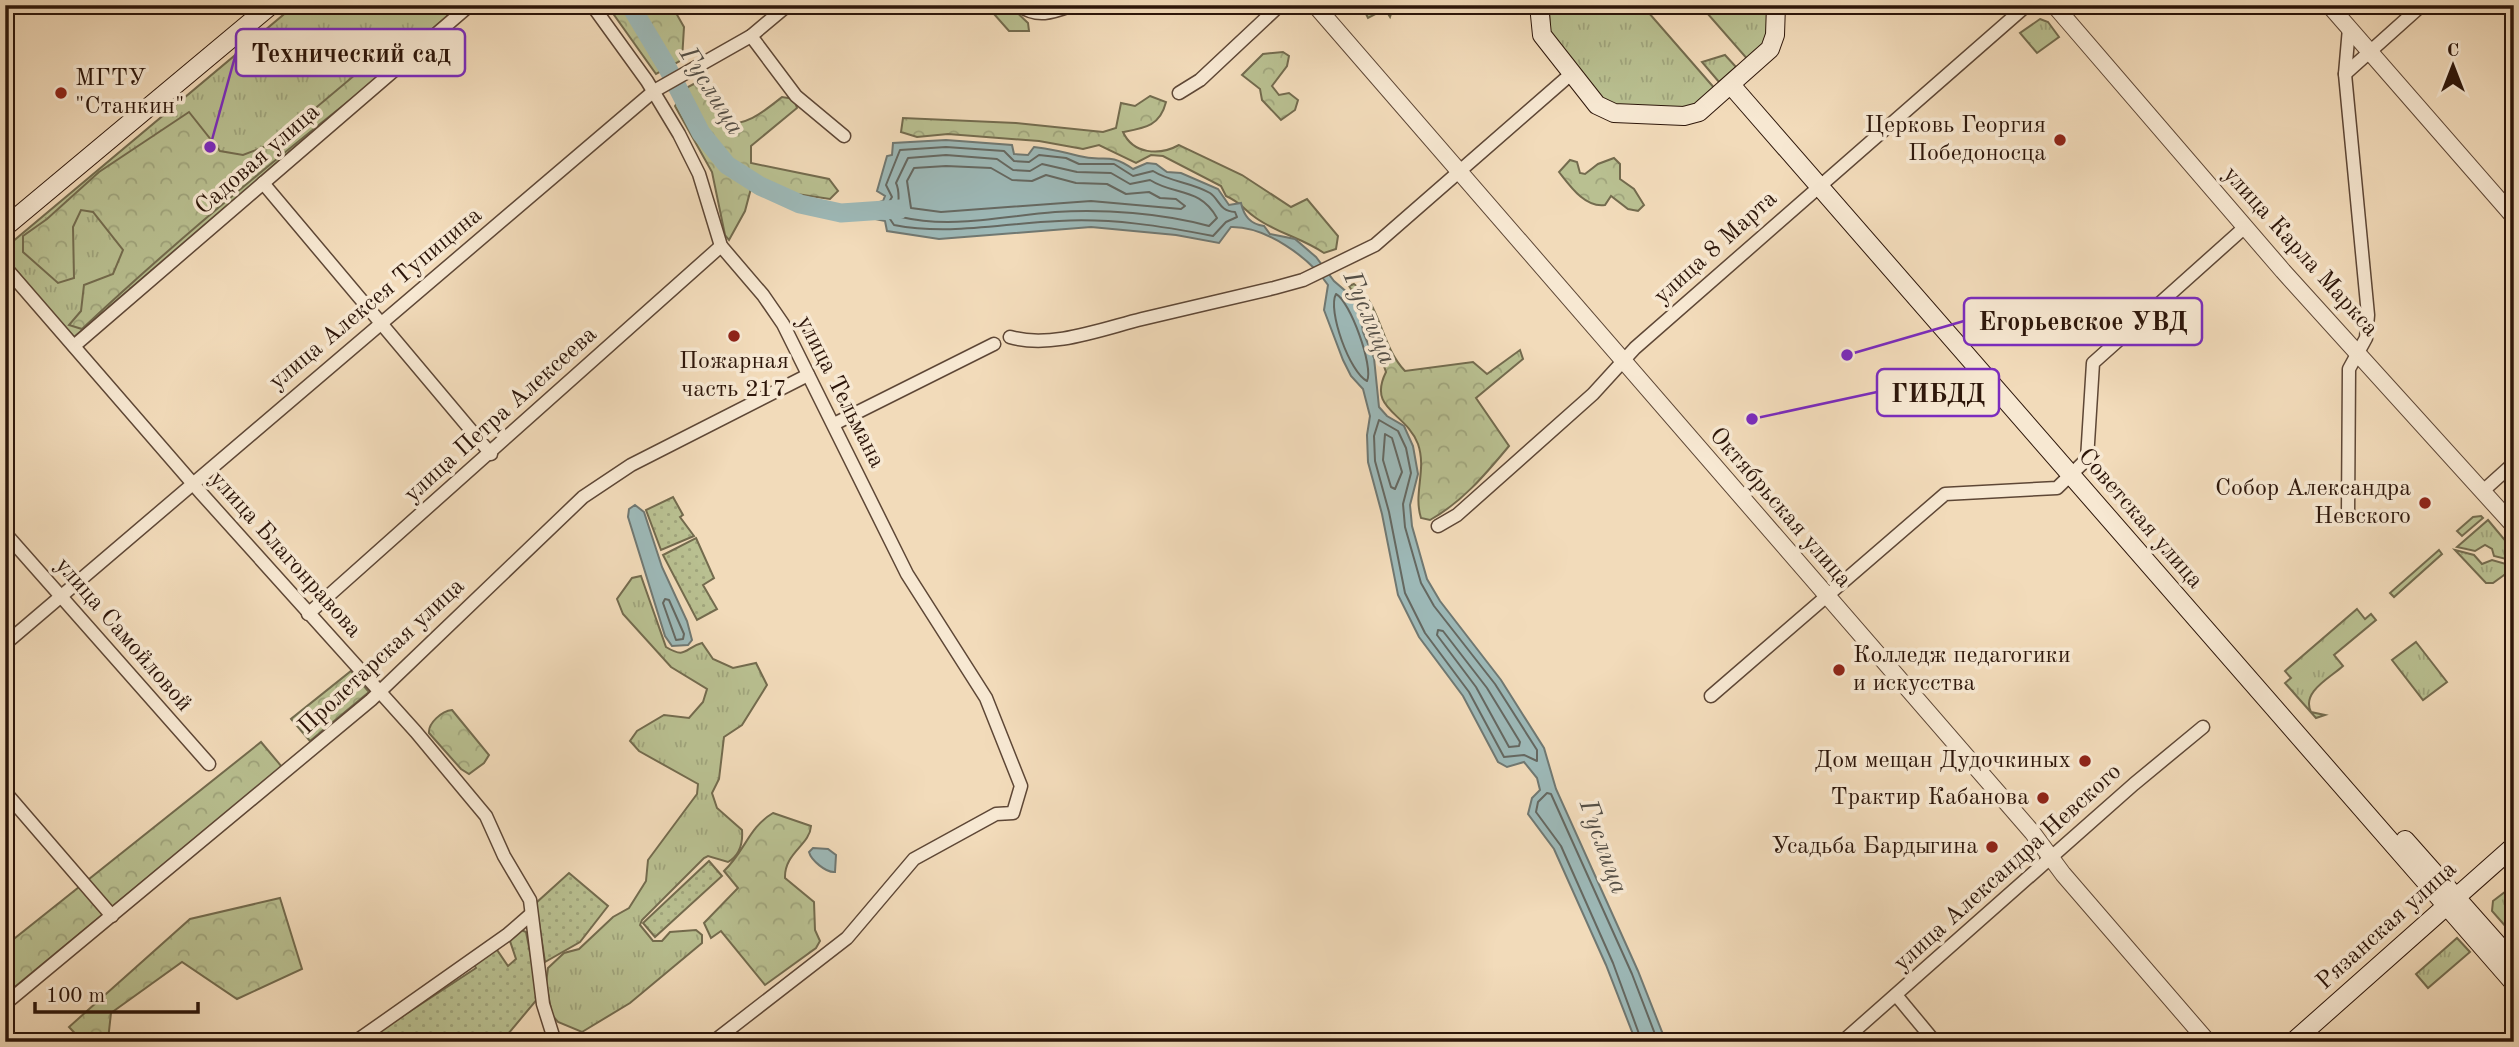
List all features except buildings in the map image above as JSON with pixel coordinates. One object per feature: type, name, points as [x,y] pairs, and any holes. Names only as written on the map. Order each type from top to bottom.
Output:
[{"type":"main road","points":[[5,227],[271,5]]},
{"type":"main road","points":[[1539,5],[1542,35],[1597,105],[1614,113],[1693,115],[1735,82],[1774,42],[1776,5]]},
{"type":"main road","name":"Советская улица","points":[[1735,82],[2455,905],[2514,983]]},
{"type":"main road","name":"Рязанская улица","points":[[2306,1042],[2455,905],[2514,846]]},
{"type":"main road","name":"Рязанская улица","points":[[2293,1042],[2455,905],[2514,861]]},
{"type":"main road","name":"Советская улица","points":[[2455,905],[2514,963]]},
{"type":"street","name":"Садовая улица","points":[[74,346],[470,5]]},
{"type":"street","name":"улица Тельмана","points":[[592,5],[659,88],[699,174],[721,246],[763,295],[783,324],[907,574],[986,698],[1021,786],[1013,813],[996,814],[914,859],[847,938],[713,1042]]},
{"type":"street","name":"улица Алексея Тупицина","points":[[5,644],[659,88],[751,36],[788,5]]},
{"type":"street","points":[[1019,5],[1034,13],[1045,14],[1073,5]]},
{"type":"street","points":[[1179,93],[1216,67],[1280,5]]},
{"type":"street","name":"Октябрьская улица","points":[[1315,5],[2032,832],[2050,857],[2208,1042]]},
{"type":"street","name":"улица 8 Марта","points":[[1438,526],[1457,515],[1593,394],[1623,360],[1822,182],[2027,5]]},
{"type":"street","name":"улица Карла Маркса","points":[[2054,5],[2245,227],[2514,526]]},
{"type":"street","points":[[2329,5],[2514,217]]},
{"type":"street","points":[[2345,74],[2422,5]]},
{"type":"street","points":[[2348,515],[2349,369],[2366,338],[2368,316],[2345,74],[2349,28]]},
{"type":"street","points":[[751,36],[796,96],[844,136]]},
{"type":"street","points":[[1010,337],[1035,341],[1080,334],[1303,280],[1375,245],[1572,74]]},
{"type":"street","points":[[264,183],[491,454]]},
{"type":"street","points":[[1711,696],[1945,494],[2057,488],[2087,459],[2094,363],[2245,227]]},
{"type":"street","name":"улица Петра Алексеева","points":[[308,614],[491,454],[721,246]]},
{"type":"street","name":"улица Благонравова","points":[[5,267],[486,816],[503,856],[530,900],[543,1003],[555,1042]]},
{"type":"street","points":[[834,424],[994,344]]},
{"type":"street","name":"Пролетарская улица","points":[[5,1004],[379,692],[583,497],[631,465],[808,375]]},
{"type":"street","points":[[2484,490],[2514,463]]},
{"type":"street","name":"улица Самойловой","points":[[5,533],[209,764]]},
{"type":"street","name":"улица Александра Невского","points":[[1842,1042],[2050,857],[2203,727]]},
{"type":"street","points":[[5,792],[112,916]]},
{"type":"street","points":[[355,1042],[507,935],[530,915]]},
{"type":"street","points":[[1896,995],[1935,1042]]},
{"type":"green space","points":[[295,5],[460,5],[73,338],[5,257],[5,248]]},
{"type":"green space","points":[[607,5],[679,5],[676,13],[684,27],[682,60],[656,74]]},
{"type":"green space","points":[[986,5],[1009,5],[1028,23],[1029,31],[1009,31]]},
{"type":"green space","points":[[1366,5],[1394,5],[1390,17],[1385,9],[1368,18],[1364,10]]},
{"type":"green space","points":[[1549,5],[1642,5],[1716,90],[1694,108],[1621,108],[1603,99],[1550,35]]},
{"type":"green space","points":[[1700,5],[1769,5],[1768,38],[1749,61]]},
{"type":"green space","points":[[2040,19],[2048,22],[2059,37],[2037,53],[2020,33]]},
{"type":"green space","points":[[406,45],[407,55],[242,188],[82,329],[69,325],[81,311],[84,285],[113,274],[123,250],[93,212],[81,210],[73,227],[74,278],[58,283],[23,252],[23,236],[47,219],[99,172],[189,112],[220,151],[243,155],[274,143],[356,74]]},
{"type":"green space","points":[[1283,52],[1289,56],[1287,66],[1272,86],[1279,95],[1289,93],[1298,100],[1295,110],[1281,120],[1262,100],[1260,89],[1242,75],[1263,54]]},
{"type":"green space","points":[[1725,55],[1736,67],[1719,82],[1702,62]]},
{"type":"green space","points":[[699,81],[710,93],[720,124],[746,121],[782,97],[794,99],[797,108],[751,146],[751,163],[829,179],[838,191],[830,199],[790,193],[754,177],[745,211],[729,240],[725,235],[712,172],[675,106],[688,87]]},
{"type":"green space","points":[[1150,96],[1166,102],[1156,121],[1123,132],[1133,145],[1155,152],[1179,145],[1242,175],[1291,207],[1307,199],[1338,236],[1336,249],[1324,253],[1272,228],[1226,196],[1221,186],[1163,156],[1151,155],[1136,163],[1099,145],[1083,149],[1039,141],[948,134],[917,137],[901,132],[903,118],[1016,123],[1103,132],[1116,128],[1121,103],[1135,106]]},
{"type":"green space","points":[[1614,158],[1620,164],[1620,179],[1634,189],[1644,205],[1638,211],[1628,209],[1611,196],[1605,205],[1591,203],[1579,195],[1559,172],[1570,160],[1577,162],[1580,173],[1585,174],[1598,164]]},
{"type":"green space","points":[[1354,284],[1370,302],[1390,349],[1405,371],[1473,362],[1487,374],[1520,350],[1523,359],[1476,398],[1509,446],[1463,496],[1430,520],[1421,518],[1419,509],[1421,463],[1418,444],[1381,395],[1381,385],[1386,372],[1360,305],[1349,286]]},
{"type":"green space","points":[[673,497],[683,515],[680,517],[694,536],[661,550],[646,510]]},
{"type":"green space","points":[[2473,517],[2483,518],[2462,536],[2457,531]]},
{"type":"green space","points":[[2488,520],[2514,551],[2514,561],[2494,556],[2492,549],[2485,545],[2475,551],[2457,547]]},
{"type":"green space","points":[[696,538],[714,578],[703,585],[717,609],[697,620],[663,555]]},
{"type":"green space","points":[[2439,550],[2442,554],[2394,597],[2390,593]]},
{"type":"green space","points":[[2455,550],[2474,555],[2482,564],[2492,560],[2513,566],[2514,573],[2511,570],[2493,583],[2486,583]]},
{"type":"green space","points":[[641,576],[666,647],[682,653],[702,643],[713,659],[733,668],[756,663],[767,685],[742,725],[724,737],[719,779],[712,793],[717,808],[742,830],[738,852],[728,862],[708,856],[704,858],[640,925],[653,941],[662,941],[670,932],[696,930],[702,935],[702,943],[630,1003],[582,1032],[558,1022],[552,1015],[546,983],[548,968],[564,953],[579,949],[613,917],[629,908],[646,881],[648,860],[697,794],[698,784],[639,751],[630,741],[637,731],[664,715],[689,718],[703,702],[707,689],[671,667],[623,614],[617,599],[632,578]]},
{"type":"green space","points":[[2357,609],[2365,619],[2371,614],[2376,620],[2334,655],[2343,666],[2313,692],[2309,705],[2311,712],[2325,715],[2316,718],[2285,683],[2291,678],[2285,671]]},
{"type":"green space","points":[[2416,642],[2447,682],[2423,700],[2392,660]]},
{"type":"green space","points":[[351,671],[369,692],[310,741],[291,719]]},
{"type":"green space","points":[[452,710],[489,755],[484,763],[469,774],[461,769],[429,733],[436,718]]},
{"type":"green space","points":[[261,742],[282,767],[5,995],[5,946]]},
{"type":"green space","points":[[773,813],[811,826],[810,833],[788,862],[785,878],[814,902],[815,930],[820,941],[816,948],[765,985],[721,931],[711,938],[704,923],[738,888],[724,871],[752,832]]},
{"type":"green space","points":[[709,861],[722,876],[655,937],[643,923]]},
{"type":"green space","points":[[569,873],[608,906],[580,942],[545,962],[536,903]]},
{"type":"green space","points":[[2514,885],[2514,936],[2492,911],[2493,901]]},
{"type":"green space","points":[[280,898],[302,969],[237,999],[182,962],[111,1013],[108,1040],[83,1042],[69,1027],[190,919]]},
{"type":"green space","points":[[519,929],[526,932],[539,997],[508,1034],[497,1042],[363,1042],[476,968],[473,963],[495,947],[508,966],[516,959],[509,938]]},
{"type":"green space","points":[[2457,938],[2470,952],[2428,988],[2416,974]]},
{"type":"water","points":[[946,140],[1012,145],[1014,154],[1028,155],[1034,147],[1087,158],[1117,160],[1133,169],[1147,163],[1156,164],[1167,172],[1181,173],[1218,189],[1229,205],[1241,203],[1248,219],[1264,226],[1270,234],[1295,239],[1316,257],[1334,281],[1349,294],[1360,312],[1363,332],[1374,358],[1379,407],[1387,416],[1404,426],[1413,446],[1418,474],[1410,505],[1412,526],[1427,579],[1440,601],[1501,680],[1544,748],[1556,789],[1638,971],[1666,1042],[1636,1042],[1606,965],[1554,849],[1528,814],[1532,798],[1540,790],[1537,778],[1524,762],[1507,767],[1498,762],[1463,696],[1419,637],[1398,595],[1382,514],[1368,462],[1367,435],[1370,416],[1363,389],[1351,376],[1343,360],[1324,310],[1328,285],[1320,274],[1285,245],[1244,228],[1231,227],[1219,243],[1176,235],[1091,227],[939,239],[887,231],[885,221],[875,219],[876,203],[883,201],[885,196],[877,191],[887,156],[892,155],[893,143]]},
{"type":"water","points":[[635,505],[644,512],[662,567],[687,621],[692,640],[688,645],[672,646],[665,636],[628,517],[629,509]]},
{"type":"water","points":[[813,848],[828,849],[836,855],[835,872],[816,862],[809,852]]},
{"type":"waterway","name":"Гуслица","points":[[630,5],[666,65],[701,133],[727,165],[760,186],[800,204],[841,213],[900,209]]},
{"type":"place","name":"МГТУ \"Станкин\"","points":[[61,93]]},
{"type":"place","name":"Церковь Георгия Победоносца","points":[[2060,140]]},
{"type":"place","name":"Технический сад","points":[[210,147]]},
{"type":"place","name":"Пожарная часть 217","points":[[734,336]]},
{"type":"place","name":"Егорьевское УВД","points":[[1847,355]]},
{"type":"place","name":"ГИБДД","points":[[1752,419]]},
{"type":"place","name":"Собор Александра Невского","points":[[2425,503]]},
{"type":"place","name":"Колледж педагогики и искусства","points":[[1839,670]]},
{"type":"place","name":"Дом мещан Дудочкиных","points":[[2085,761]]},
{"type":"place","name":"Трактир Кабанова","points":[[2043,798]]},
{"type":"place","name":"Усадьба Бардыгина","points":[[1992,847]]}]
